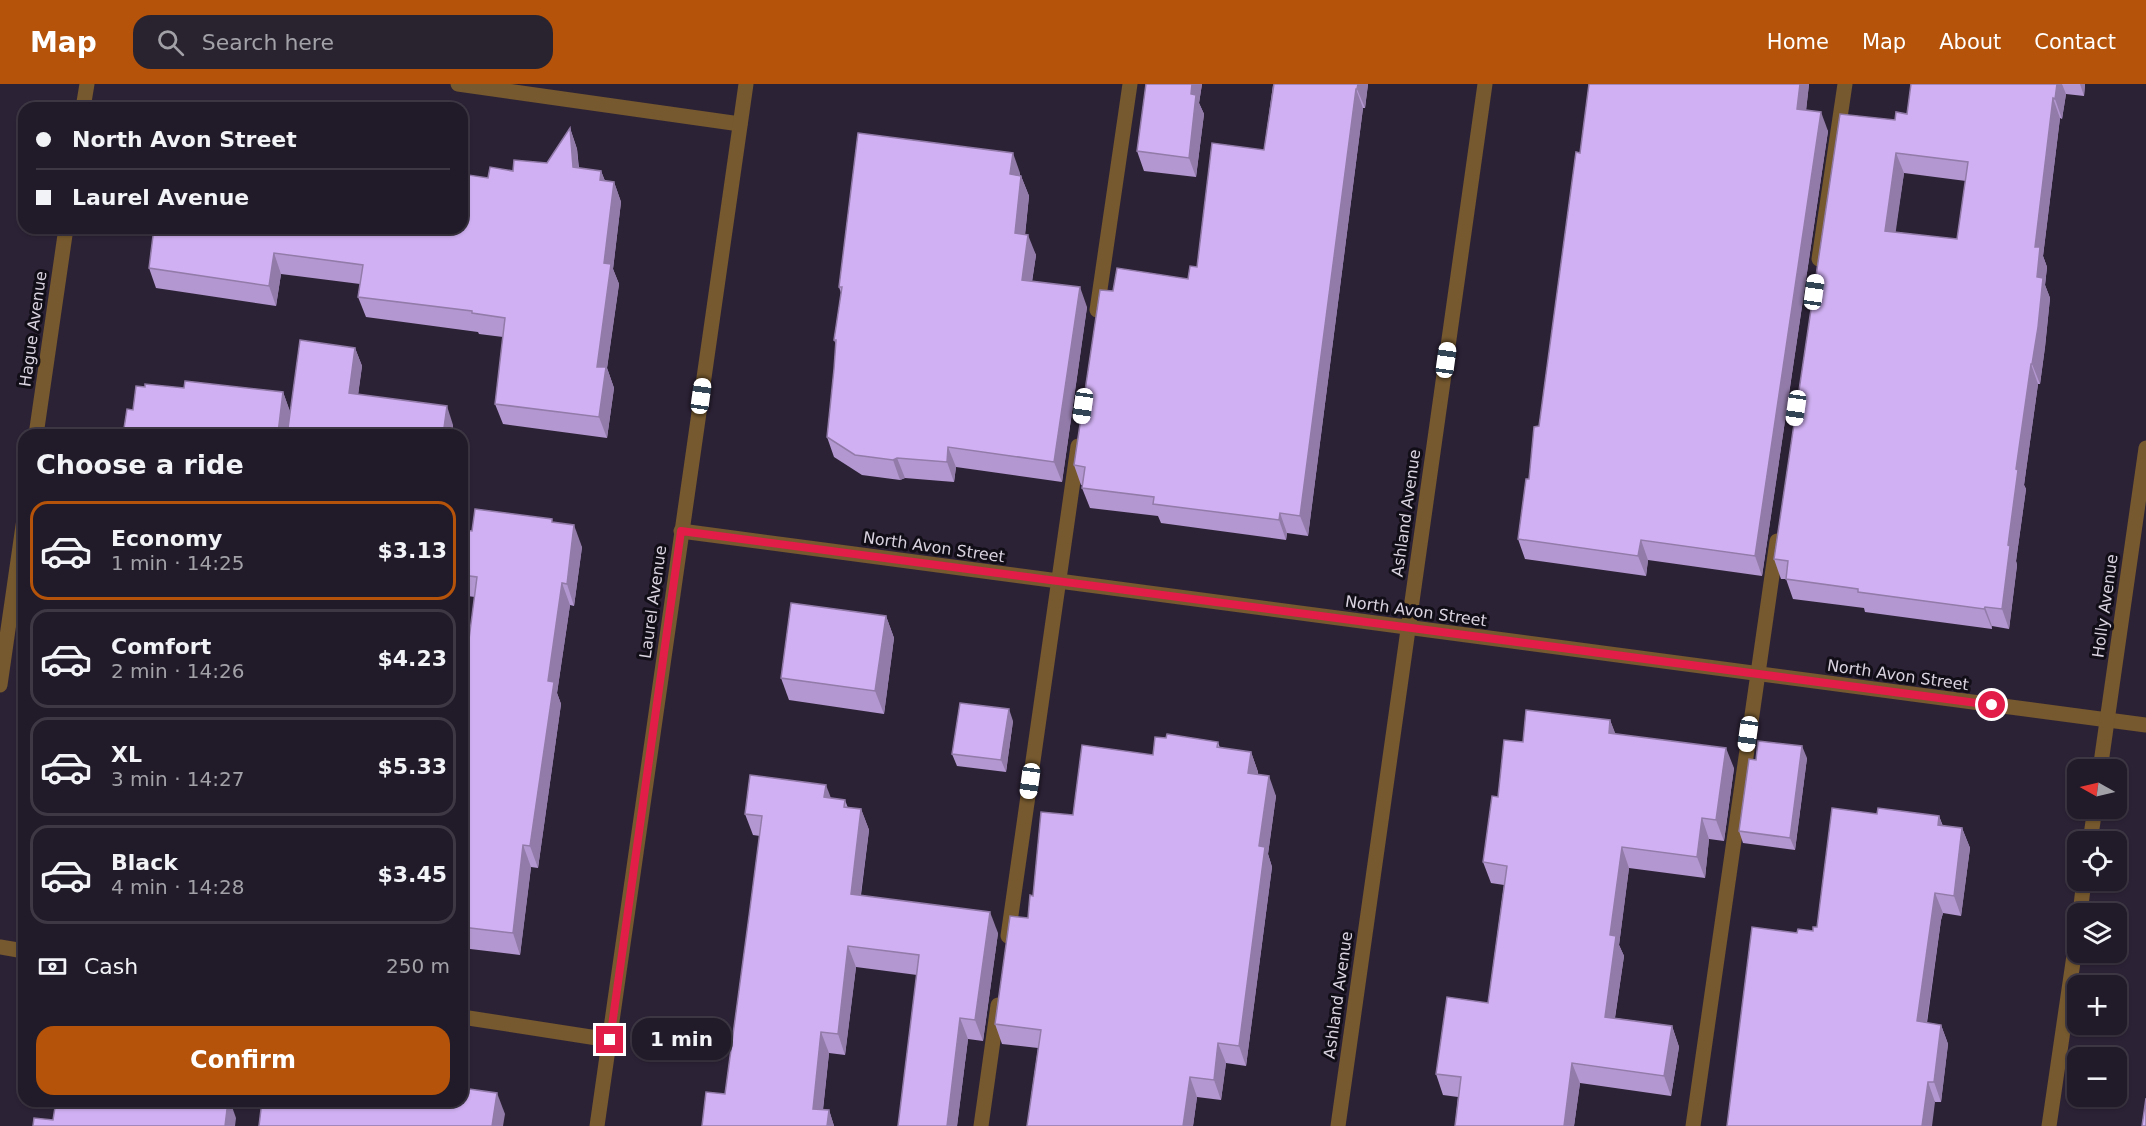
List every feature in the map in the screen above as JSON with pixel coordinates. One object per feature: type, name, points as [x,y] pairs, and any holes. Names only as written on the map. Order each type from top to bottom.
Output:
[{"type":"street","points":[[84,102],[87,84]]},
{"type":"street","points":[[458,84],[740,124]]},
{"type":"street","name":"Laurel Avenue","points":[[597,1126],[746,84]]},
{"type":"street","points":[[1096,320],[1130,84]]},
{"type":"street","name":"Ashland Avenue","points":[[1338,1126],[1485,84]]},
{"type":"street","points":[[1816,273],[1845,84]]},
{"type":"street","name":"Hague Avenue","points":[[37,429],[65,234]]},
{"type":"street","points":[[1006,949],[1080,426]]},
{"type":"street","name":"Holly Avenue","points":[[2102,759],[2146,448]]},
{"type":"street","points":[[1693,1126],[1780,522]]},
{"type":"street","name":"North Avon Street","points":[[681,531],[2146,725]]},
{"type":"street","points":[[0,685],[18,560]]},
{"type":"street","points":[[0,948],[18,950]]},
{"type":"street","points":[[2049,1126],[2073,963]]},
{"type":"street","points":[[981,1126],[1001,985]]},
{"type":"street","points":[[468,1018],[610,1040]]},
{"type":"building","points":[[1146,84],[1192,84],[1191,94],[1196,95],[1189,158],[1137,151]]},
{"type":"building","points":[[1274,84],[1358,84],[1300,516],[1280,513],[1279,520],[1153,504],[1154,497],[1082,488],[1085,467],[1074,465],[1100,290],[1113,291],[1117,268],[1188,279],[1190,266],[1197,267],[1212,143],[1264,150]]},
{"type":"building","points":[[1589,84],[1800,84],[1797,109],[1821,112],[1755,556],[1641,540],[1638,556],[1518,539],[1526,479],[1529,479],[1534,427],[1539,426],[1576,152],[1580,153]]},
{"type":"building","points":[[1911,84],[2057,84],[2055,99],[2053,98],[2035,247],[2040,247],[2037,277],[2043,278],[2038,327],[2016,469],[2018,470],[2002,609],[1985,607],[1984,609],[1858,592],[1858,589],[1786,579],[1788,561],[1774,559],[1840,114],[1895,120],[1896,112],[1907,114]],"holes":[[[1896,153],[1968,162],[1957,239],[1885,231]]]},
{"type":"building","points":[[570,128],[573,167],[601,171],[600,180],[614,182],[604,263],[611,264],[597,367],[606,367],[599,417],[495,404],[505,318],[472,313],[472,311],[358,297],[363,265],[274,253],[269,286],[149,268],[153,234],[468,234],[468,175],[488,178],[490,167],[513,171],[514,160],[547,163]]},
{"type":"building","points":[[858,133],[1013,153],[1010,174],[1021,176],[1015,233],[1028,235],[1022,280],[1080,287],[1054,462],[948,447],[947,462],[897,458],[893,460],[855,455],[827,437],[834,369],[836,340],[834,340],[842,287],[839,287]]},
{"type":"building","points":[[300,340],[355,348],[349,393],[447,406],[444,429],[288,428]]},
{"type":"building","points":[[185,381],[283,392],[278,429],[124,429],[127,409],[133,410],[136,386],[145,387],[145,384],[184,388]]},
{"type":"building","points":[[475,509],[552,519],[552,522],[574,525],[567,584],[562,583],[548,681],[554,682],[530,846],[523,845],[513,933],[468,928],[468,647],[477,577],[468,576],[468,530],[472,531]]},
{"type":"building","points":[[791,603],[886,616],[875,691],[781,678]]},
{"type":"building","points":[[960,703],[1009,709],[1001,760],[952,754]]},
{"type":"building","points":[[1526,710],[1610,720],[1609,733],[1726,748],[1716,820],[1702,818],[1697,857],[1622,847],[1610,935],[1616,936],[1605,1017],[1672,1026],[1664,1076],[1572,1063],[1564,1126],[1455,1126],[1461,1077],[1436,1074],[1447,997],[1488,1003],[1507,866],[1483,862],[1492,796],[1498,797],[1504,740],[1523,742]]},
{"type":"building","points":[[1167,734],[1218,742],[1217,747],[1251,752],[1248,773],[1269,776],[1259,846],[1265,847],[1239,1046],[1218,1043],[1214,1080],[1190,1077],[1183,1126],[1027,1126],[1041,1030],[995,1024],[1010,916],[1028,918],[1030,895],[1033,896],[1041,812],[1073,815],[1082,745],[1153,755],[1155,737],[1166,738]]},
{"type":"building","points":[[1758,741],[1802,746],[1790,838],[1739,831],[1749,759],[1756,760]]},
{"type":"building","points":[[750,775],[826,785],[824,797],[845,800],[844,807],[861,809],[851,894],[990,912],[975,1020],[960,1018],[947,1126],[898,1126],[919,955],[848,946],[838,1034],[821,1032],[813,1109],[829,1110],[827,1126],[702,1126],[706,1092],[725,1094],[762,816],[745,814]]},
{"type":"building","points":[[1832,808],[1877,814],[1878,808],[1939,816],[1938,825],[1962,828],[1954,896],[1935,893],[1917,1021],[1941,1025],[1934,1082],[1928,1082],[1922,1126],[1727,1126],[1752,927],[1797,933],[1798,929],[1813,931],[1813,927],[1817,927]]},
{"type":"building","points":[[468,1089],[497,1093],[492,1126],[259,1126],[261,1107],[468,1107]]},
{"type":"building","points":[[2146,1098],[2146,1126],[2142,1126]]},
{"type":"building","points":[[55,1107],[227,1107],[225,1126],[33,1126],[34,1118],[53,1120]]},
{"type":"route","points":[[610,1040],[681,531],[1992,705]]}]
